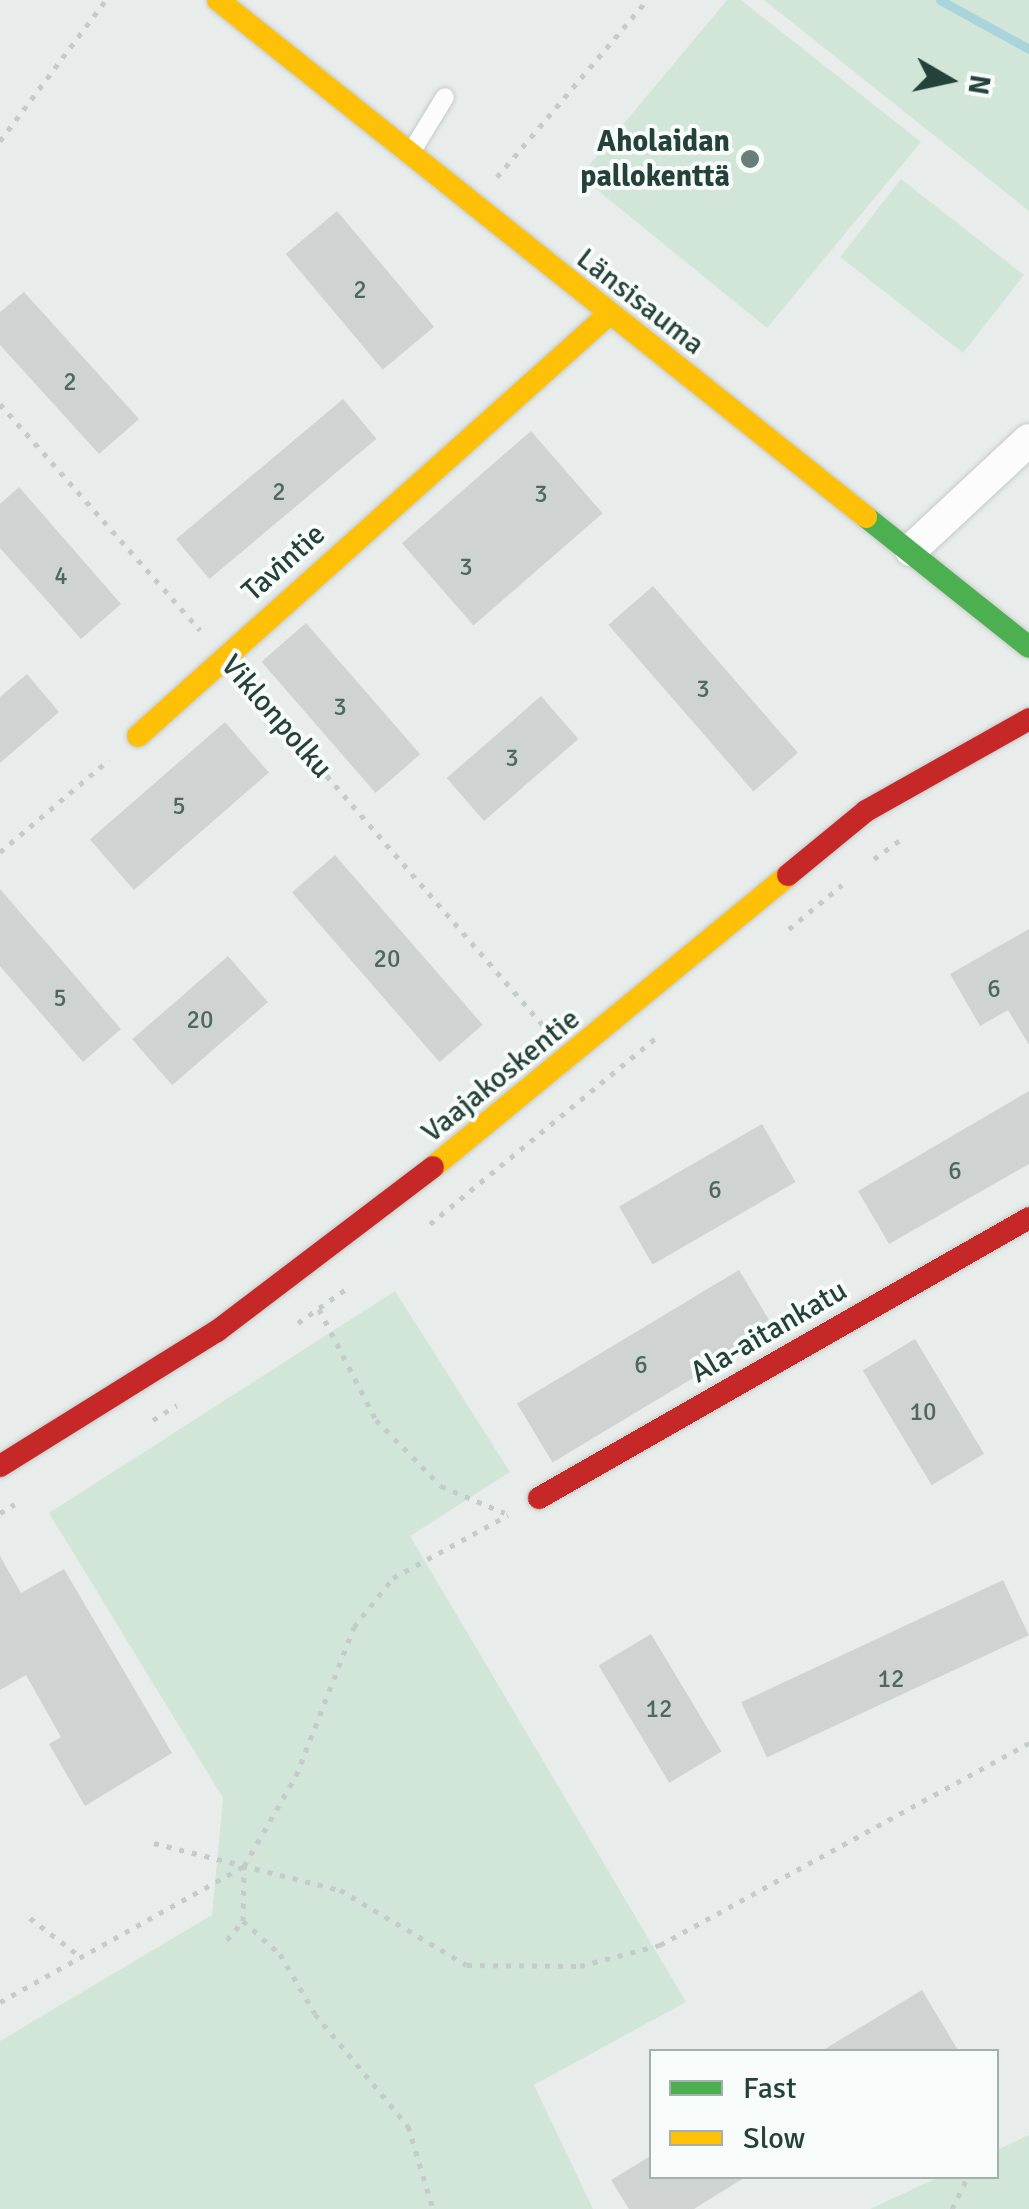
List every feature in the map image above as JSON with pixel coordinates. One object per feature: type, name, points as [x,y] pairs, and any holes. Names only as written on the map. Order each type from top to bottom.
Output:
[{"type":"street","name":"Länsisauma","points":[[218,0],[608,316],[911,550],[1029,647]]},
{"type":"street","name":"Tavintie","points":[[138,736],[608,316]]},
{"type":"street","points":[[911,550],[1029,440]]},
{"type":"street","name":"Vaajakoskentie","points":[[0,1466],[217,1331],[362,1225],[866,811],[1029,719]]},
{"type":"street","name":"Ala-aitankatu","points":[[538,1498],[1029,1218]]},
{"type":"lane","points":[[410,156],[444,97]]},
{"type":"path","points":[[0,141],[106,0]]},
{"type":"path","points":[[489,186],[647,0]]},
{"type":"path","name":"Viklonpolku","points":[[0,404],[549,1033]]},
{"type":"path","points":[[0,852],[138,736]]},
{"type":"path","points":[[320,1309],[376,1420],[441,1486],[509,1514]]},
{"type":"path","points":[[227,1940],[243,1921],[244,1866],[296,1776],[354,1627],[393,1578],[538,1498]]},
{"type":"path","points":[[154,1844],[340,1890],[467,1965],[580,1966],[660,1945],[1029,1743]]},
{"type":"path","points":[[0,2002],[244,1866]]},
{"type":"path","points":[[30,1918],[81,1957]]},
{"type":"path","points":[[243,1921],[280,1954],[315,2014],[408,2126],[433,2209]]},
{"type":"path","points":[[952,2209],[967,2179]]},
{"type":"green space","name":"Aholaidan pallokenttä","points":[[727,0],[741,0],[921,142],[767,328],[580,176]]},
{"type":"green space","points":[[764,0],[1029,0],[1029,211]]},
{"type":"green space","points":[[901,179],[1024,275],[963,353],[840,257]]},
{"type":"green space","points":[[395,1291],[510,1472],[410,1536],[686,2002],[534,2085],[593,2209],[0,2209],[0,2041],[212,1915],[223,1798],[49,1513]]},
{"type":"green space","points":[[1029,2135],[1029,2209],[870,2209],[935,2179],[999,2179],[999,2149]]},
{"type":"building","points":[[337,211],[434,327],[383,370],[286,254]]},
{"type":"building","points":[[24,292],[139,419],[99,454],[0,345],[0,312]]},
{"type":"building","points":[[343,399],[376,439],[209,579],[176,539]]},
{"type":"building","points":[[531,431],[603,513],[473,625],[402,543]]},
{"type":"building","points":[[19,487],[121,604],[81,639],[0,548],[0,504]]},
{"type":"building","points":[[653,586],[798,753],[753,791],[608,625]]},
{"type":"building","points":[[306,623],[420,754],[376,793],[261,662]]},
{"type":"building","points":[[27,674],[59,712],[0,763],[0,697]]},
{"type":"building","points":[[541,696],[578,739],[484,821],[447,778]]},
{"type":"building","points":[[225,722],[269,773],[134,890],[90,839]]},
{"type":"building","points":[[335,855],[483,1025],[440,1062],[292,892]]},
{"type":"building","points":[[0,889],[121,1029],[83,1062],[0,966]]},
{"type":"building","points":[[1029,929],[1029,1045],[1008,1010],[980,1026],[950,974]]},
{"type":"building","points":[[228,956],[268,1002],[172,1085],[132,1039]]},
{"type":"building","points":[[1029,1091],[1029,1164],[889,1244],[858,1191]]},
{"type":"building","points":[[762,1124],[796,1182],[653,1265],[619,1206]]},
{"type":"building","points":[[739,1270],[775,1329],[553,1463],[517,1403]]},
{"type":"building","points":[[915,1339],[984,1454],[932,1485],[863,1370]]},
{"type":"building","points":[[0,1556],[21,1593],[64,1569],[172,1753],[85,1806],[49,1744],[61,1737],[26,1675],[0,1690]]},
{"type":"building","points":[[1003,1580],[1029,1635],[767,1757],[741,1702]]},
{"type":"building","points":[[651,1634],[722,1751],[669,1783],[599,1665]]},
{"type":"building","points":[[922,1990],[957,2049],[825,2049]]},
{"type":"building","points":[[649,2157],[649,2179],[742,2179],[694,2209],[629,2209],[611,2180]]},
{"type":"waterway","points":[[940,0],[1029,49]]},
{"type":"traffic: fast","points":[[866,517],[1029,647]]},
{"type":"traffic: slow","points":[[218,0],[866,517]]},
{"type":"traffic: slow","points":[[138,736],[607,316]]},
{"type":"traffic: slow","points":[[433,1167],[788,875]]},
{"type":"traffic: jam","points":[[788,875],[866,811],[1029,719]]},
{"type":"traffic: jam","points":[[0,1466],[217,1331],[433,1167]]},
{"type":"traffic: jam","points":[[539,1498],[1029,1218]]},
{"type":"place","name":"Aholaidan pallokenttä","points":[[750,159]]}]
